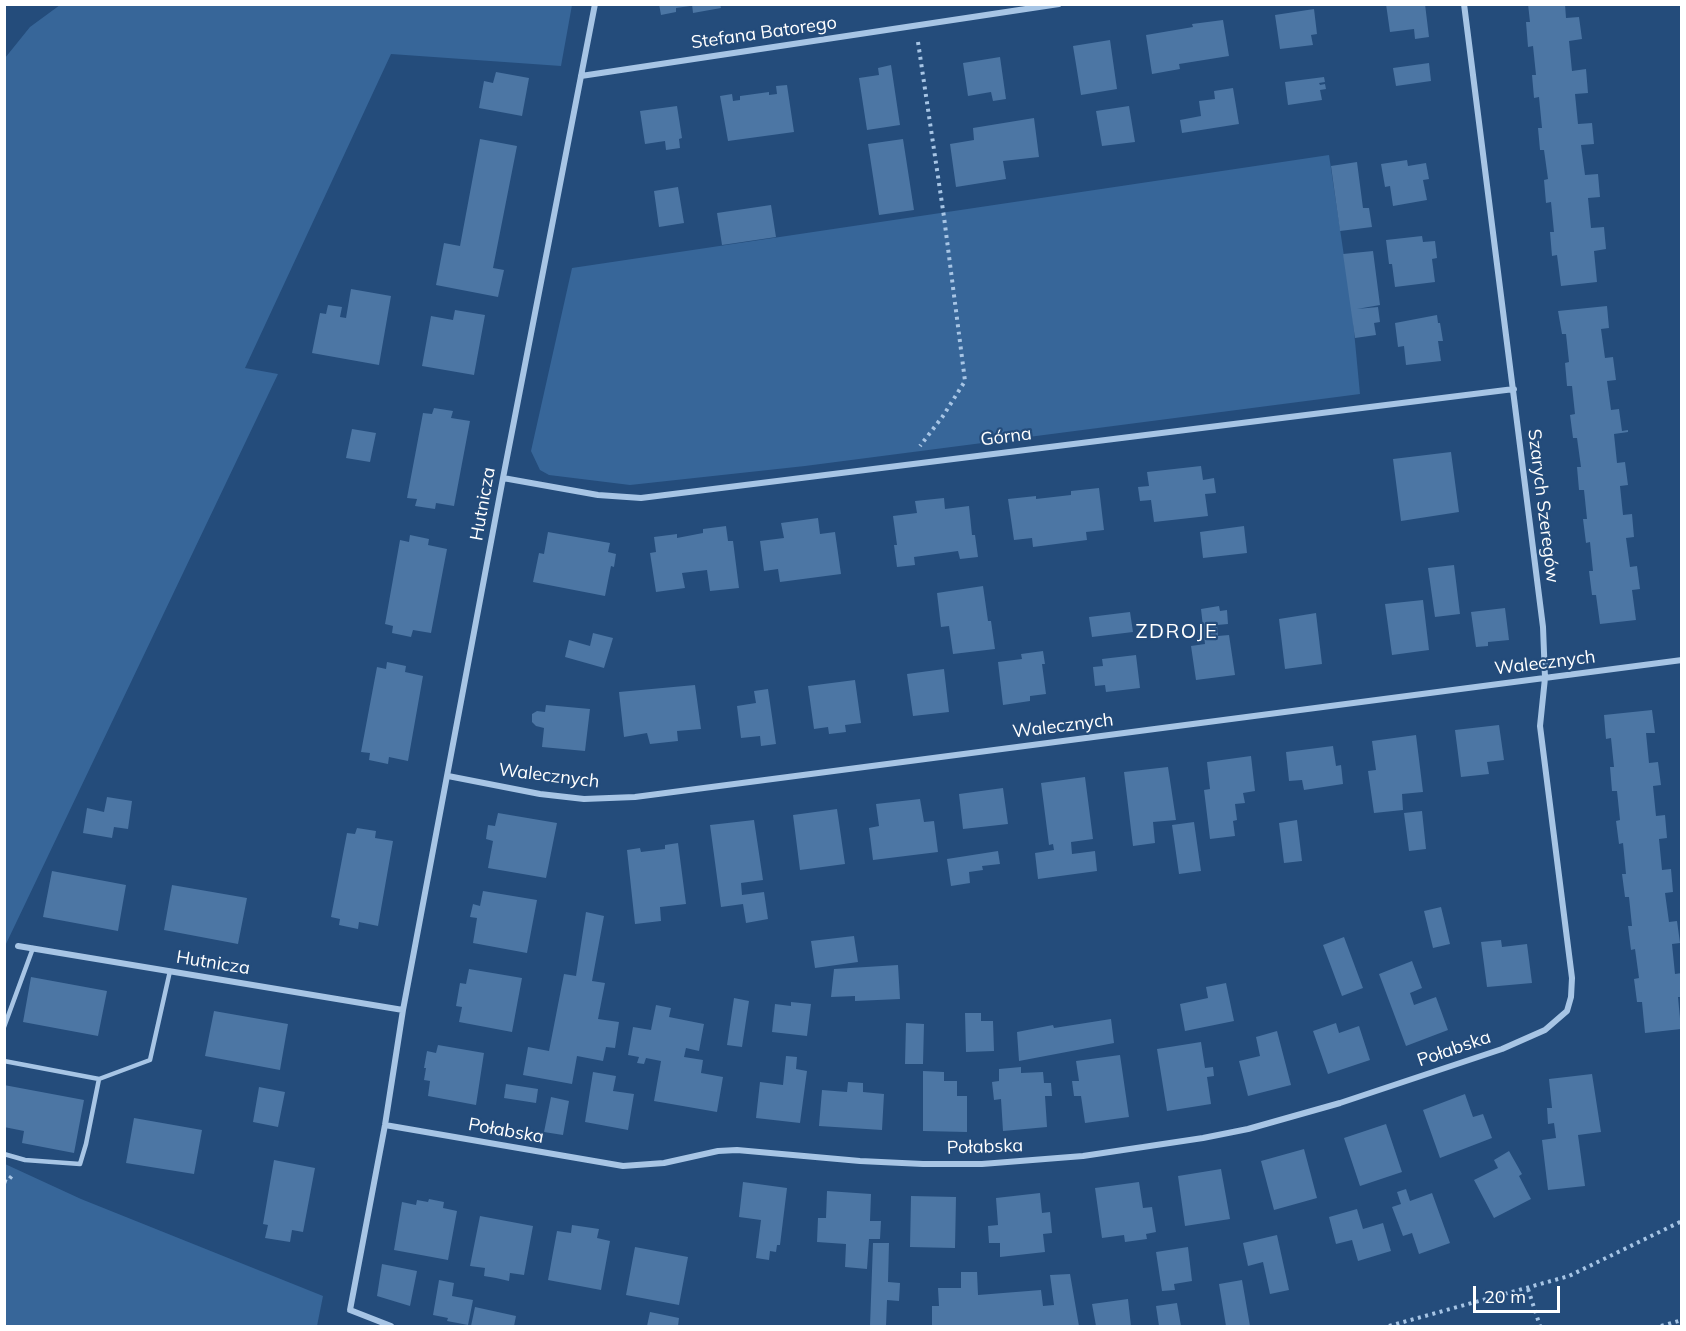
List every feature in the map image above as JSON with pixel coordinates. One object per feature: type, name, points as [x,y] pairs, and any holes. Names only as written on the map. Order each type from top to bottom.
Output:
[{"type":"street","name":"Hutnicza","points":[[391,1326],[350,1310],[385,1125],[403,1010],[595,4]]},
{"type":"street","name":"Stefana Batorego","points":[[581,76],[1059,4]]},
{"type":"street","name":"Szarych Szeregów","points":[[1464,4],[1543,627],[1545,678],[1540,726],[1572,978],[1571,997],[1567,1011]]},
{"type":"street","name":"Górna","points":[[503,478],[598,495],[641,498],[1514,389]]},
{"type":"street","name":"Walecznych","points":[[448,776],[540,794],[584,799],[635,797],[1682,660]]},
{"type":"street","name":"Hutnicza","points":[[18,946],[403,1010]]},
{"type":"street","name":"Połabska","points":[[385,1125],[623,1166],[664,1163],[718,1150],[923,1164],[982,1164],[1083,1156],[1248,1129],[1340,1103],[1502,1049],[1545,1030],[1567,1011]]},
{"type":"lane","points":[[4,1027],[33,948]]},
{"type":"lane","points":[[4,1061],[99,1079],[150,1060],[170,971]]},
{"type":"lane","points":[[4,1154],[24,1160],[80,1164],[99,1079]]},
{"type":"path","points":[[905,465],[943,416],[965,381],[916,26]]},
{"type":"path","points":[[1389,1326],[1569,1276],[1682,1221]]},
{"type":"path","points":[[1528,1289],[1540,1326]]},
{"type":"path","points":[[1661,1326],[1682,1320]]},
{"type":"shaded area","points":[[60,5],[572,5],[561,66],[391,54],[245,368],[278,374],[5,946],[5,58],[30,27]]},
{"type":"shaded area","points":[[1329,155],[1352,310],[1360,394],[805,466],[630,485],[549,475],[540,470],[531,451],[572,268]]},
{"type":"shaded area","points":[[5,1164],[81,1199],[323,1296],[317,1326],[5,1326]]},
{"type":"building","points":[[659,4],[690,4],[690,6],[676,8],[676,12],[661,15]]},
{"type":"building","points":[[692,4],[720,4],[721,8],[693,13]]},
{"type":"building","points":[[1386,4],[1425,4],[1429,37],[1415,39],[1414,29],[1390,32]]},
{"type":"building","points":[[1528,4],[1565,4],[1566,18],[1579,17],[1582,39],[1569,41],[1572,71],[1586,69],[1588,93],[1575,94],[1578,124],[1592,123],[1594,144],[1581,145],[1585,175],[1598,174],[1600,197],[1588,198],[1591,228],[1604,227],[1606,249],[1594,251],[1597,282],[1561,286],[1557,255],[1552,256],[1550,232],[1554,232],[1551,202],[1546,203],[1544,180],[1548,179],[1544,150],[1540,150],[1538,128],[1542,128],[1539,97],[1534,98],[1532,75],[1536,75],[1533,46],[1528,47],[1526,22],[1530,22]]},
{"type":"building","points":[[1314,9],[1317,34],[1311,35],[1313,45],[1280,49],[1275,15]]},
{"type":"building","points":[[1223,20],[1229,56],[1179,64],[1180,69],[1152,74],[1146,35],[1193,27],[1192,24]]},
{"type":"building","points":[[1110,40],[1117,89],[1081,95],[1073,46]]},
{"type":"building","points":[[1000,57],[1006,99],[993,101],[991,92],[968,96],[963,63]]},
{"type":"building","points":[[1429,63],[1431,81],[1396,86],[1393,68]]},
{"type":"building","points":[[891,65],[900,125],[867,130],[859,78],[879,75],[878,68]]},
{"type":"building","points":[[496,72],[529,78],[522,116],[479,108],[484,81],[493,83]]},
{"type":"building","points":[[1324,77],[1325,82],[1319,83],[1320,85],[1325,84],[1326,89],[1320,90],[1322,100],[1288,105],[1285,82]]},
{"type":"building","points":[[787,85],[794,132],[728,141],[720,96],[732,94],[733,101],[740,100],[740,96],[769,92],[769,95],[777,94],[776,86]]},
{"type":"building","points":[[1233,88],[1239,124],[1182,133],[1180,120],[1201,116],[1199,101],[1215,99],[1214,91]]},
{"type":"building","points":[[677,106],[682,138],[679,139],[680,148],[666,150],[665,141],[645,144],[640,111]]},
{"type":"building","points":[[1129,106],[1135,142],[1102,146],[1096,111]]},
{"type":"building","points":[[1034,118],[1039,157],[1003,161],[1006,179],[956,187],[950,144],[974,140],[973,128]]},
{"type":"building","points":[[480,139],[517,146],[493,268],[504,270],[498,297],[436,285],[444,243],[460,246]]},
{"type":"building","points":[[903,139],[914,210],[879,215],[868,144]]},
{"type":"building","points":[[1407,160],[1408,166],[1426,163],[1429,179],[1423,180],[1427,200],[1393,206],[1390,186],[1385,187],[1381,164]]},
{"type":"building","points":[[1357,162],[1363,208],[1369,208],[1372,227],[1340,231],[1331,166]]},
{"type":"building","points":[[678,187],[684,223],[659,227],[654,191]]},
{"type":"building","points":[[771,205],[776,237],[722,245],[717,213]]},
{"type":"building","points":[[1422,236],[1423,242],[1435,241],[1437,258],[1432,259],[1435,282],[1395,287],[1386,240]]},
{"type":"building","points":[[1373,251],[1380,305],[1357,309],[1378,307],[1380,322],[1374,323],[1376,335],[1355,338],[1343,254]]},
{"type":"building","points":[[351,289],[391,296],[379,365],[312,353],[320,313],[326,314],[328,305],[342,307],[340,317],[346,318]]},
{"type":"building","points":[[1607,306],[1609,328],[1601,329],[1605,358],[1613,357],[1616,380],[1607,381],[1611,410],[1619,409],[1622,431],[1628,430],[1628,432],[1614,434],[1617,463],[1625,462],[1628,485],[1620,486],[1623,515],[1632,514],[1634,537],[1626,538],[1630,567],[1637,566],[1640,589],[1632,590],[1636,620],[1600,624],[1596,595],[1592,595],[1589,571],[1593,571],[1590,542],[1586,543],[1583,519],[1587,519],[1584,490],[1579,490],[1577,467],[1581,467],[1577,438],[1573,438],[1570,415],[1575,414],[1572,386],[1567,386],[1565,363],[1569,362],[1566,334],[1562,334],[1558,311]]},
{"type":"building","points":[[455,310],[485,315],[474,375],[422,366],[431,316],[453,320]]},
{"type":"building","points":[[1437,315],[1443,341],[1438,341],[1441,361],[1406,365],[1404,346],[1398,347],[1395,323]]},
{"type":"building","points":[[434,408],[453,411],[451,418],[470,421],[454,506],[436,503],[435,509],[415,506],[417,499],[407,498],[423,413],[432,414]]},
{"type":"building","points":[[352,429],[376,433],[370,462],[346,458]]},
{"type":"building","points":[[1451,452],[1459,512],[1401,521],[1393,459]]},
{"type":"building","points":[[1201,466],[1203,480],[1214,478],[1216,493],[1205,494],[1208,516],[1154,522],[1151,500],[1140,501],[1138,487],[1149,486],[1147,472]]},
{"type":"building","points":[[1099,488],[1104,530],[1086,532],[1087,540],[1033,547],[1032,538],[1014,540],[1008,499],[1071,495],[1071,491]]},
{"type":"building","points":[[944,498],[945,509],[969,506],[972,535],[975,535],[978,557],[960,559],[958,551],[914,557],[915,565],[897,567],[893,516],[917,513],[915,501]]},
{"type":"building","points":[[818,518],[820,534],[835,532],[841,574],[780,582],[778,569],[764,571],[760,541],[784,538],[781,523]]},
{"type":"building","points":[[726,526],[728,541],[733,541],[739,588],[710,591],[707,570],[682,573],[685,588],[656,592],[650,553],[656,552],[654,537],[677,534],[677,538],[703,533],[703,529]]},
{"type":"building","points":[[1244,526],[1247,553],[1203,558],[1200,532]]},
{"type":"building","points":[[548,532],[610,543],[608,552],[616,554],[605,596],[533,582],[539,553],[544,554]]},
{"type":"building","points":[[410,535],[429,539],[428,545],[447,549],[431,633],[413,630],[411,637],[392,633],[393,626],[385,624],[400,540],[409,542]]},
{"type":"building","points":[[1454,565],[1460,614],[1435,617],[1428,568]]},
{"type":"building","points":[[983,586],[995,649],[953,654],[949,626],[941,627],[937,593]]},
{"type":"building","points":[[1423,600],[1429,650],[1392,655],[1385,604]]},
{"type":"building","points":[[1219,606],[1220,611],[1227,610],[1228,624],[1217,625],[1218,636],[1229,635],[1235,675],[1196,680],[1191,646],[1205,644],[1201,609]]},
{"type":"building","points":[[1505,608],[1509,640],[1488,642],[1488,646],[1476,647],[1471,612]]},
{"type":"building","points":[[1130,612],[1133,632],[1092,637],[1089,617]]},
{"type":"building","points":[[1316,613],[1322,664],[1285,669],[1279,619]]},
{"type":"building","points":[[593,633],[613,638],[604,668],[565,657],[569,640],[590,646]]},
{"type":"building","points":[[1043,651],[1045,664],[1042,664],[1046,694],[1030,696],[1030,701],[1003,705],[998,662],[1022,659],[1021,654]]},
{"type":"building","points":[[1136,655],[1140,688],[1106,692],[1105,685],[1095,686],[1093,667],[1103,666],[1102,659]]},
{"type":"building","points":[[387,662],[406,666],[405,672],[423,676],[408,761],[389,757],[388,764],[369,760],[370,753],[361,752],[377,667],[386,669]]},
{"type":"building","points":[[944,669],[949,712],[913,716],[907,674]]},
{"type":"building","points":[[855,680],[861,723],[845,725],[846,732],[829,734],[828,727],[814,729],[808,686]]},
{"type":"building","points":[[695,685],[701,729],[677,731],[678,741],[650,744],[647,733],[624,737],[619,692]]},
{"type":"building","points":[[768,689],[776,744],[761,746],[760,736],[741,738],[737,706],[756,703],[754,691]]},
{"type":"building","points":[[546,705],[590,709],[585,751],[542,747],[544,728],[532,722],[532,714],[537,711],[545,712]]},
{"type":"building","points":[[1652,710],[1655,733],[1646,733],[1649,763],[1658,762],[1661,785],[1653,786],[1656,816],[1665,815],[1667,838],[1659,839],[1662,870],[1671,869],[1673,892],[1665,893],[1669,922],[1677,921],[1680,943],[1672,944],[1675,974],[1682,973],[1682,997],[1678,997],[1681,1029],[1645,1033],[1642,1002],[1637,1002],[1634,979],[1639,978],[1635,949],[1631,950],[1628,926],[1632,926],[1629,897],[1625,897],[1622,874],[1626,874],[1623,843],[1619,844],[1616,821],[1620,820],[1617,791],[1612,791],[1610,767],[1614,767],[1611,738],[1606,739],[1604,715]]},
{"type":"building","points":[[1499,725],[1504,760],[1487,762],[1489,774],[1461,777],[1455,730]]},
{"type":"building","points":[[1416,735],[1423,792],[1402,794],[1403,810],[1374,813],[1368,771],[1376,770],[1372,741]]},
{"type":"building","points":[[1333,746],[1336,766],[1341,765],[1343,784],[1304,790],[1302,780],[1289,781],[1286,752]]},
{"type":"building","points":[[1251,756],[1255,791],[1243,793],[1245,803],[1235,804],[1237,820],[1233,821],[1235,836],[1210,839],[1204,790],[1210,789],[1207,762]]},
{"type":"building","points":[[1168,767],[1176,820],[1153,822],[1155,843],[1133,846],[1124,772]]},
{"type":"building","points":[[1085,777],[1093,839],[1071,842],[1072,854],[1095,851],[1097,871],[1038,879],[1035,853],[1054,850],[1053,844],[1049,845],[1041,783]]},
{"type":"building","points":[[1003,788],[1008,824],[963,829],[959,794]]},
{"type":"building","points":[[107,797],[132,801],[128,829],[114,827],[112,838],[83,833],[87,808],[104,812]]},
{"type":"building","points":[[920,799],[924,822],[934,821],[938,852],[873,860],[869,828],[879,826],[876,804]]},
{"type":"building","points":[[837,809],[845,864],[800,870],[793,815]]},
{"type":"building","points":[[1422,811],[1426,849],[1409,851],[1404,813]]},
{"type":"building","points":[[498,813],[557,823],[546,878],[488,868],[493,841],[486,839],[488,825],[495,826]]},
{"type":"building","points":[[754,820],[763,880],[741,883],[742,895],[764,892],[768,919],[746,923],[743,904],[721,907],[710,825]]},
{"type":"building","points":[[1297,820],[1302,861],[1284,863],[1279,823]]},
{"type":"building","points":[[1194,822],[1201,871],[1179,874],[1172,825]]},
{"type":"building","points":[[357,828],[376,831],[375,838],[393,841],[378,926],[359,922],[358,929],[339,925],[340,919],[331,917],[347,833],[355,834]]},
{"type":"building","points":[[678,843],[686,904],[660,907],[661,921],[635,924],[627,850],[640,848],[641,852],[665,849],[665,845]]},
{"type":"building","points":[[998,851],[1000,864],[982,866],[983,870],[969,872],[970,883],[951,886],[947,859]]},
{"type":"building","points":[[52,871],[126,885],[118,931],[43,917]]},
{"type":"building","points":[[172,885],[247,898],[238,944],[164,930]]},
{"type":"building","points":[[483,891],[537,900],[527,953],[473,943],[477,918],[470,917],[473,904],[480,906]]},
{"type":"building","points":[[1441,907],[1450,944],[1433,948],[1424,911]]},
{"type":"building","points":[[586,912],[604,916],[592,981],[605,983],[598,1019],[619,1022],[615,1048],[606,1047],[603,1061],[577,1056],[572,1084],[523,1075],[528,1047],[549,1051],[564,974],[576,976]]},
{"type":"building","points":[[854,936],[858,962],[815,968],[811,941]]},
{"type":"building","points":[[1344,937],[1363,988],[1342,996],[1323,945]]},
{"type":"building","points":[[1501,940],[1502,947],[1527,944],[1532,983],[1487,987],[1481,942]]},
{"type":"building","points":[[1412,961],[1422,988],[1410,993],[1414,1005],[1436,997],[1448,1030],[1406,1046],[1379,974]]},
{"type":"building","points":[[898,965],[900,999],[855,1001],[855,996],[831,997],[834,969]]},
{"type":"building","points":[[469,969],[522,978],[512,1032],[459,1022],[462,1007],[456,1006],[460,983],[466,984]]},
{"type":"building","points":[[31,977],[107,991],[98,1036],[23,1022]]},
{"type":"building","points":[[1226,983],[1234,1021],[1185,1031],[1180,1004],[1208,998],[1206,987]]},
{"type":"building","points":[[734,998],[749,1001],[742,1047],[727,1045]]},
{"type":"building","points":[[791,1002],[811,1004],[807,1036],[772,1032],[775,1004],[791,1006]]},
{"type":"building","points":[[656,1005],[671,1008],[669,1017],[704,1024],[699,1051],[686,1048],[684,1057],[703,1060],[701,1073],[723,1077],[717,1112],[654,1101],[661,1061],[646,1058],[644,1064],[637,1063],[639,1057],[628,1055],[633,1027],[651,1030]]},
{"type":"building","points":[[214,1011],[288,1024],[280,1070],[205,1056]]},
{"type":"building","points":[[965,1013],[981,1013],[981,1021],[993,1021],[994,1051],[966,1052]]},
{"type":"building","points":[[1111,1019],[1114,1043],[1019,1061],[1017,1032],[1053,1025],[1054,1028]]},
{"type":"building","points":[[906,1023],[924,1024],[923,1064],[905,1064]]},
{"type":"building","points":[[1336,1023],[1339,1033],[1359,1026],[1370,1060],[1328,1074],[1313,1031]]},
{"type":"building","points":[[1277,1031],[1291,1085],[1248,1096],[1239,1061],[1260,1056],[1256,1037]]},
{"type":"building","points":[[1201,1042],[1205,1068],[1213,1067],[1214,1076],[1207,1077],[1211,1104],[1167,1111],[1157,1049]]},
{"type":"building","points":[[438,1045],[484,1053],[476,1105],[428,1096],[430,1081],[424,1080],[427,1051],[436,1053]]},
{"type":"building","points":[[1120,1055],[1129,1117],[1085,1123],[1081,1096],[1074,1096],[1072,1081],[1079,1081],[1076,1061]]},
{"type":"building","points":[[786,1056],[797,1057],[796,1069],[807,1071],[800,1123],[756,1118],[760,1082],[783,1085]]},
{"type":"building","points":[[1021,1067],[1021,1073],[1043,1072],[1044,1083],[1051,1083],[1052,1096],[1045,1096],[1047,1127],[1003,1131],[1001,1099],[994,1100],[992,1082],[999,1081],[999,1069]]},
{"type":"building","points":[[923,1071],[944,1072],[944,1081],[957,1081],[957,1096],[967,1096],[967,1132],[923,1131]]},
{"type":"building","points":[[593,1072],[616,1076],[613,1091],[634,1094],[628,1130],[585,1122]]},
{"type":"building","points":[[1592,1074],[1601,1132],[1578,1135],[1585,1186],[1548,1190],[1542,1140],[1556,1138],[1554,1123],[1548,1124],[1547,1108],[1552,1108],[1549,1079]]},
{"type":"building","points":[[848,1082],[863,1083],[863,1092],[884,1094],[882,1130],[819,1126],[822,1090],[847,1092]]},
{"type":"building","points":[[506,1084],[538,1089],[536,1103],[504,1098]]},
{"type":"building","points":[[4,1085],[84,1100],[74,1153],[22,1143],[24,1131],[4,1127]]},
{"type":"building","points":[[259,1087],[285,1092],[278,1127],[253,1122]]},
{"type":"building","points":[[1465,1094],[1473,1117],[1483,1114],[1492,1138],[1440,1158],[1423,1110]]},
{"type":"building","points":[[551,1097],[569,1101],[563,1135],[544,1132]]},
{"type":"building","points":[[134,1118],[202,1130],[194,1174],[126,1163]]},
{"type":"building","points":[[1386,1124],[1402,1172],[1360,1186],[1344,1138]]},
{"type":"building","points":[[1304,1149],[1317,1198],[1274,1210],[1261,1161]]},
{"type":"building","points":[[1509,1151],[1522,1174],[1519,1176],[1531,1199],[1494,1218],[1474,1180],[1498,1168],[1494,1160]]},
{"type":"building","points":[[274,1160],[315,1168],[303,1232],[292,1230],[290,1242],[265,1238],[268,1225],[263,1224]]},
{"type":"building","points":[[1221,1169],[1230,1219],[1185,1226],[1178,1176]]},
{"type":"building","points":[[743,1182],[787,1188],[780,1245],[777,1245],[776,1252],[770,1251],[769,1260],[756,1258],[761,1220],[739,1217]]},
{"type":"building","points":[[1139,1182],[1143,1208],[1152,1207],[1156,1232],[1146,1234],[1147,1239],[1125,1242],[1124,1235],[1102,1238],[1095,1188]]},
{"type":"building","points":[[1406,1189],[1410,1201],[1432,1193],[1450,1243],[1419,1254],[1412,1233],[1403,1236],[1392,1207],[1401,1204],[1397,1192]]},
{"type":"building","points":[[827,1191],[871,1194],[870,1221],[881,1221],[880,1239],[869,1239],[867,1269],[845,1267],[846,1244],[817,1242],[818,1218],[826,1218]]},
{"type":"building","points":[[1040,1193],[1042,1213],[1050,1212],[1052,1233],[1043,1234],[1045,1252],[1000,1257],[1000,1243],[989,1243],[988,1226],[998,1225],[996,1198]]},
{"type":"building","points":[[911,1196],[956,1197],[955,1248],[910,1247]]},
{"type":"building","points":[[429,1199],[444,1202],[443,1208],[457,1211],[448,1260],[394,1250],[402,1202],[416,1205],[417,1200],[428,1202]]},
{"type":"building","points":[[1357,1209],[1363,1229],[1383,1223],[1391,1251],[1358,1261],[1352,1240],[1336,1244],[1329,1217]]},
{"type":"building","points":[[480,1216],[533,1226],[524,1275],[510,1273],[509,1281],[484,1276],[485,1268],[470,1266]]},
{"type":"building","points":[[572,1225],[599,1229],[597,1238],[610,1241],[601,1290],[548,1280],[557,1231],[571,1233]]},
{"type":"building","points":[[1277,1235],[1289,1290],[1270,1294],[1263,1262],[1248,1266],[1243,1243]]},
{"type":"building","points":[[873,1243],[889,1243],[888,1282],[900,1283],[899,1301],[887,1300],[886,1326],[870,1326]]},
{"type":"building","points":[[635,1247],[688,1257],[679,1305],[626,1295]]},
{"type":"building","points":[[1188,1247],[1192,1281],[1174,1284],[1175,1290],[1162,1291],[1156,1252]]},
{"type":"building","points":[[382,1264],[417,1271],[410,1306],[377,1296]]},
{"type":"building","points":[[961,1272],[977,1272],[978,1295],[1041,1290],[1043,1306],[1054,1305],[1050,1275],[1070,1274],[1079,1326],[932,1326],[932,1306],[939,1306],[938,1288],[961,1288]]},
{"type":"building","points":[[439,1280],[454,1283],[452,1296],[473,1300],[468,1325],[447,1321],[448,1318],[433,1315]]},
{"type":"building","points":[[1242,1280],[1250,1326],[1226,1326],[1219,1284]]},
{"type":"building","points":[[1128,1299],[1131,1326],[1096,1326],[1092,1304]]},
{"type":"building","points":[[1177,1303],[1181,1326],[1159,1326],[1156,1306]]},
{"type":"building","points":[[475,1307],[516,1316],[514,1326],[471,1326]]},
{"type":"building","points":[[650,1312],[679,1318],[678,1326],[647,1326]]},
{"type":"district","name":"ZDROJE","points":[[1177,632]]}]
